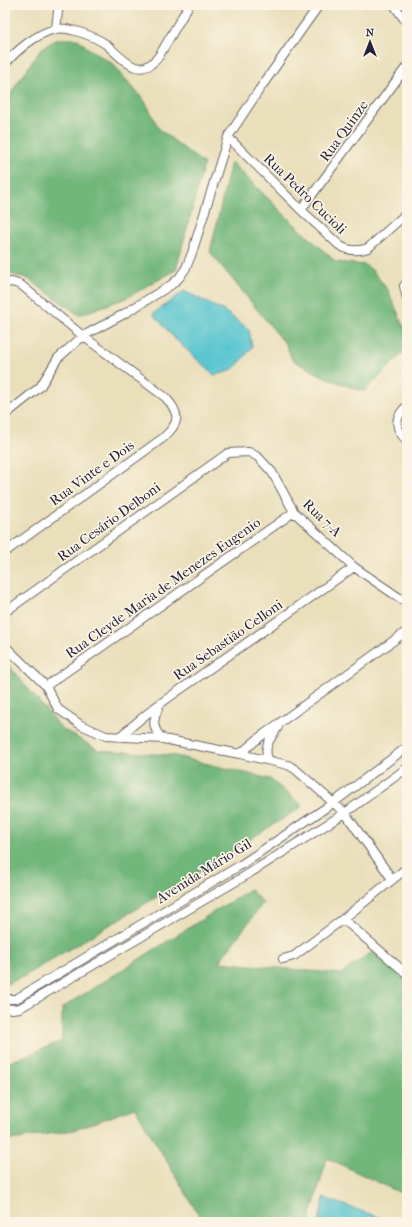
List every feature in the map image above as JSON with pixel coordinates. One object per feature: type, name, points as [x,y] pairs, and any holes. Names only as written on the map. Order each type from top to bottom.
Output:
[{"type":"street","points":[[56,29],[58,11],[61,5]]},
{"type":"street","points":[[5,64],[11,57],[29,43],[41,35],[56,29],[83,33],[106,44],[132,66],[140,68],[154,63],[189,5]]},
{"type":"street","points":[[5,415],[40,387],[58,358],[83,336],[154,296],[175,282],[186,268],[228,137],[319,5]]},
{"type":"street","points":[[394,5],[407,23]]},
{"type":"street","name":"Rua Quinze","points":[[301,210],[407,66]]},
{"type":"street","name":"Rua Pedro Cucioli","points":[[228,137],[301,210],[346,250],[360,250],[368,248],[407,213]]},
{"type":"street","points":[[5,284],[12,282],[22,285],[83,336]]},
{"type":"street","points":[[407,282],[404,286],[407,299]]},
{"type":"street","name":"Rua Vinte e Dois","points":[[5,552],[163,438],[170,431],[176,421],[176,413],[172,405],[165,397],[83,336]]},
{"type":"street","points":[[407,406],[400,413],[398,426],[400,434],[407,441]]},
{"type":"street","name":"Rua 7-A","points":[[228,453],[250,452],[258,457],[272,472],[294,512],[354,567],[407,603]]},
{"type":"street","name":"Rua Cesário Delboni","points":[[5,612],[228,453]]},
{"type":"street","name":"Rua Cleyde Maria de Menezes Eugenio","points":[[46,686],[294,512]]},
{"type":"street","name":"Rua Sebastião Celloni","points":[[119,737],[160,704],[354,567]]},
{"type":"street","points":[[240,754],[282,721],[407,631]]},
{"type":"street","points":[[5,646],[46,686],[58,709],[81,725],[106,736],[163,739],[240,754],[288,765],[295,769],[345,813],[392,879]]},
{"type":"street","points":[[160,704],[155,715],[154,722],[158,734],[163,739]]},
{"type":"street","points":[[274,762],[268,759],[266,746],[282,721]]},
{"type":"street","name":"Avenida Mário Gil","points":[[5,999],[16,999],[239,866],[333,803],[407,747]]},
{"type":"street","name":"Avenida Mário Gil","points":[[5,1008],[20,1008],[245,876],[345,813],[407,768]]},
{"type":"street","points":[[239,866],[245,876]]},
{"type":"street","points":[[282,959],[294,956],[407,868]]},
{"type":"street","points":[[343,919],[407,974]]},
{"type":"street","points":[[140,926],[146,935]]},
{"type":"street","points":[[70,967],[75,976]]},
{"type":"green space","points":[[58,39],[78,39],[88,48],[113,64],[146,103],[159,129],[204,164],[176,270],[126,298],[79,315],[27,278],[5,273],[5,105],[16,85],[42,48]]},
{"type":"green space","points":[[231,162],[293,223],[336,262],[365,265],[372,270],[388,290],[407,334],[407,349],[364,392],[327,378],[292,360],[287,346],[210,252]]},
{"type":"green space","points":[[5,661],[61,728],[98,750],[171,755],[270,779],[303,806],[195,874],[24,976],[7,984],[5,982]]},
{"type":"green space","points":[[250,889],[263,903],[219,962],[341,974],[373,951],[407,979],[407,1196],[327,1158],[309,1222],[195,1222],[200,1217],[135,1108],[74,1130],[5,1141],[5,1064],[62,1041],[62,1008]]},
{"type":"water","points":[[184,291],[224,311],[249,329],[252,347],[236,366],[227,372],[214,375],[175,339],[153,314]]},
{"type":"water","points":[[324,1198],[393,1222],[319,1222]]}]
